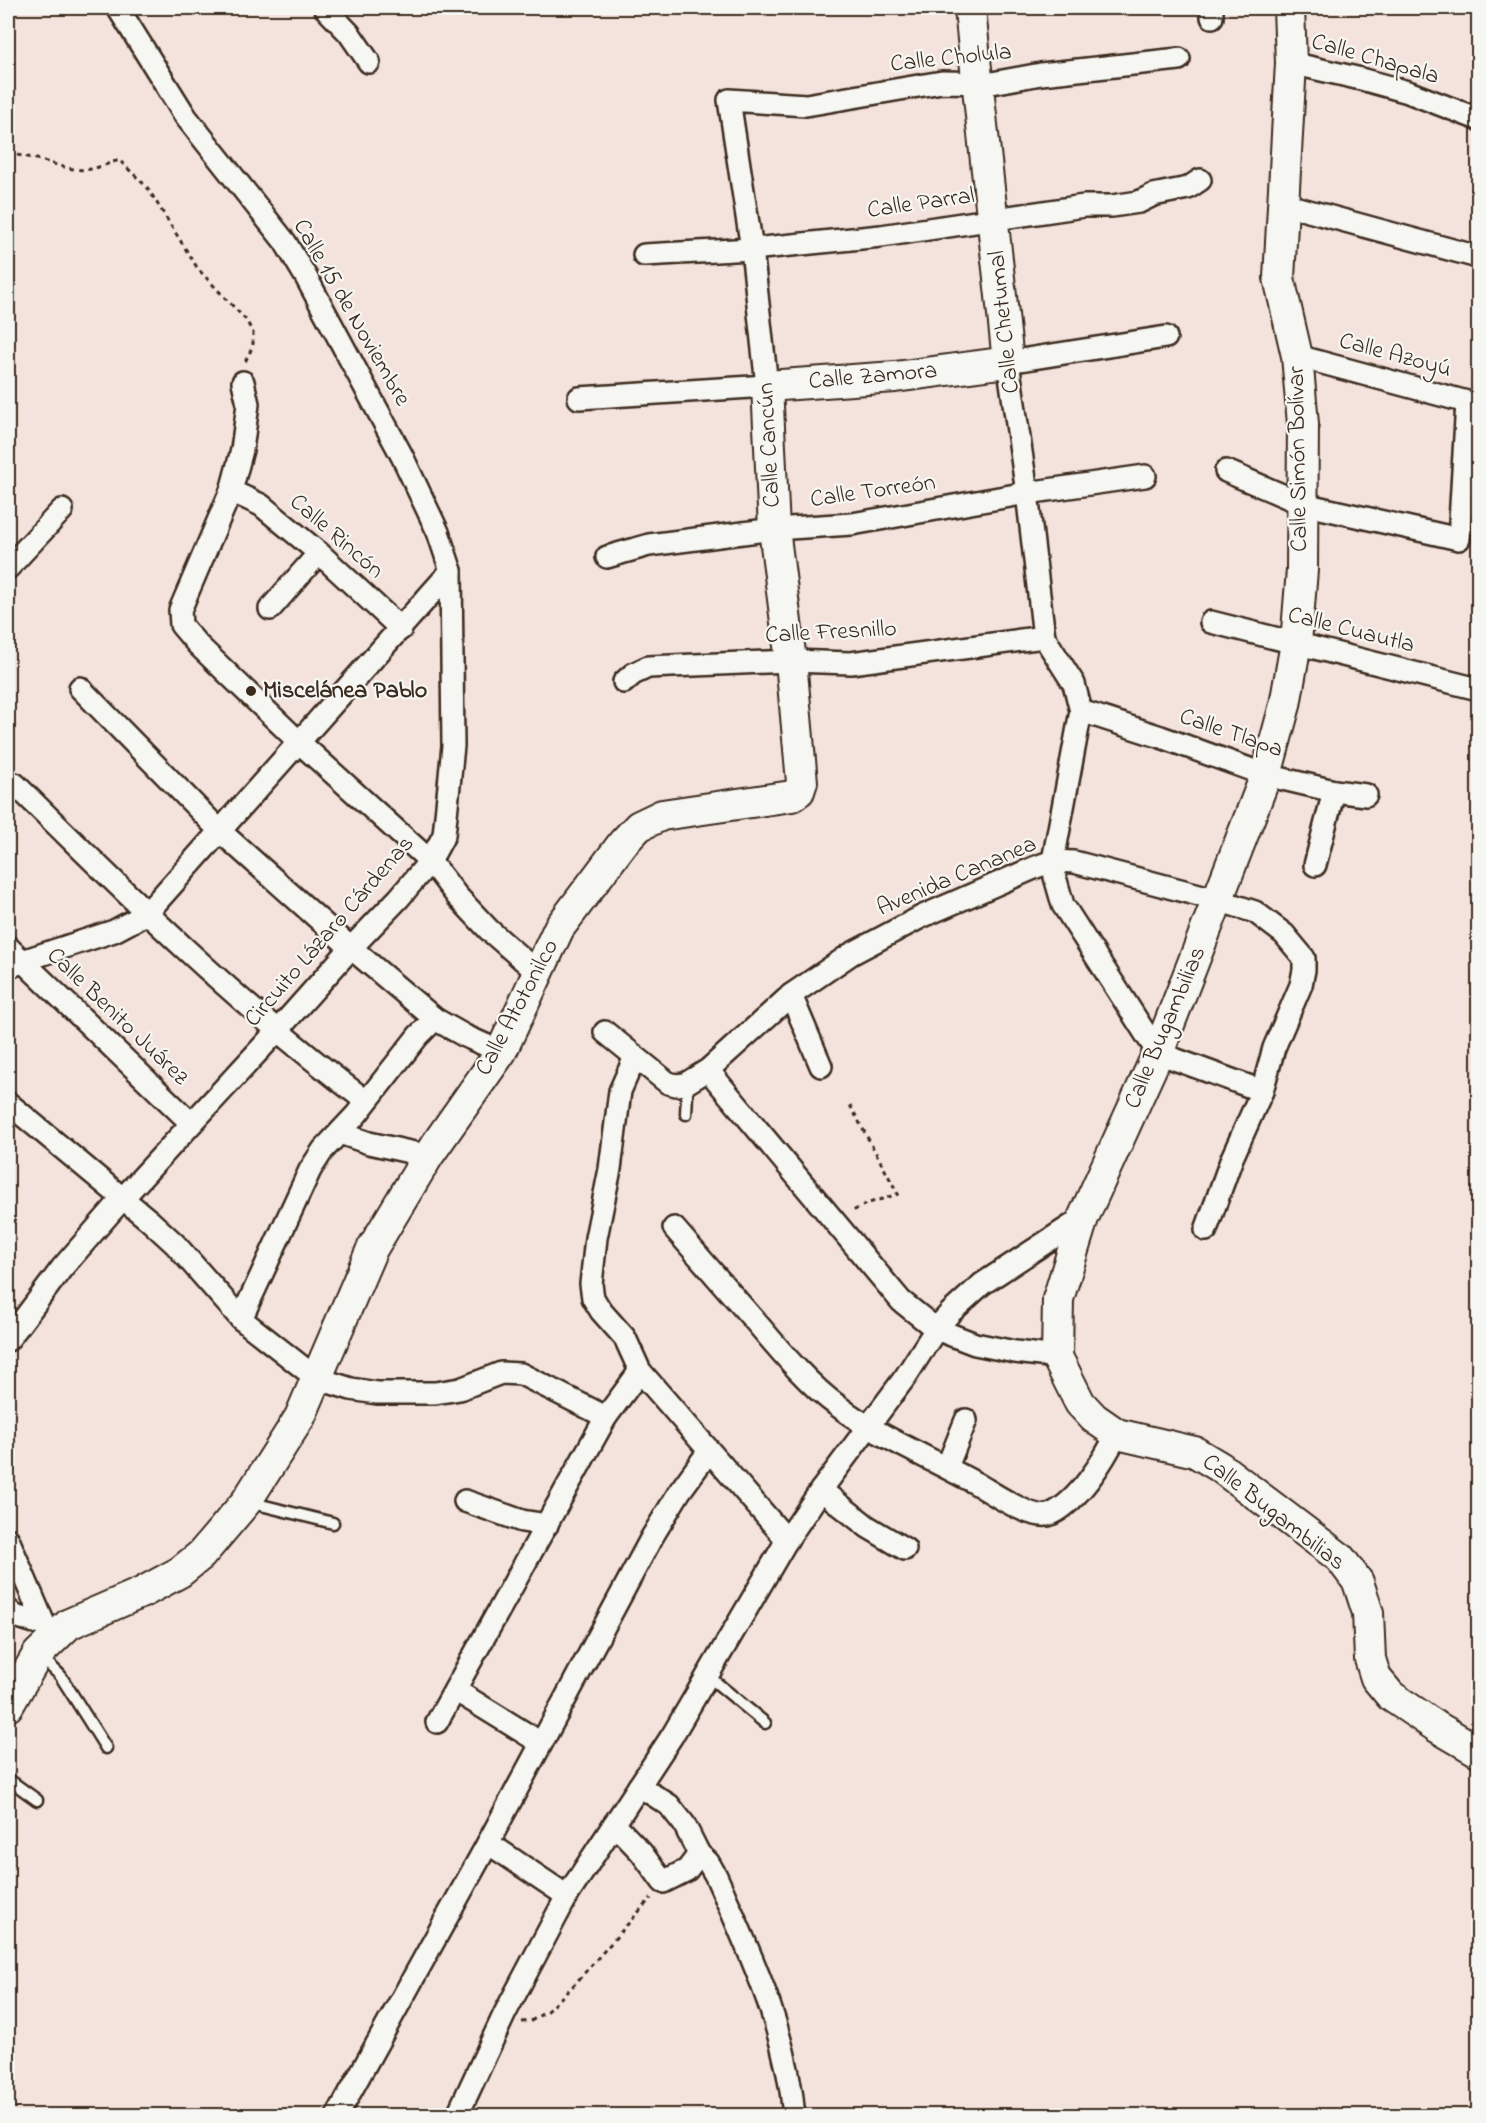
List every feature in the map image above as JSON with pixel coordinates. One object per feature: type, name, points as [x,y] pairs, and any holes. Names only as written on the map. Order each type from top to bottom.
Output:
[{"type":"street","name":"Calle 15 de Noviembre","points":[[118,8],[186,117],[285,242],[306,277],[402,456],[438,532],[451,571]]},
{"type":"street","points":[[325,8],[348,33],[369,62]]},
{"type":"street","name":"Calle Chetumal","points":[[970,8],[1008,362],[1027,493],[1044,637]]},
{"type":"street","name":"Calle Simón Bolívar","points":[[1218,900],[1266,775],[1285,705],[1296,643],[1302,570],[1303,424],[1297,356],[1279,278],[1291,63],[1289,8]]},
{"type":"street","name":"Calle Cholula","points":[[729,100],[806,105],[942,82],[992,83],[1041,74],[1179,59]]},
{"type":"street","name":"Calle Chapala","points":[[1291,63],[1408,92],[1479,119]]},
{"type":"street","name":"Calle Cancún","points":[[729,100],[752,249],[767,386],[774,529],[802,782],[799,791]]},
{"type":"street","name":"Calle Parral","points":[[644,255],[752,249],[880,236],[1084,206],[1112,206],[1139,202],[1154,195],[1188,188],[1200,180]]},
{"type":"street","points":[[1283,204],[1479,257]]},
{"type":"street","name":"Calle Zamora","points":[[579,398],[895,377],[1008,362],[1166,336]]},
{"type":"street","name":"Calle Azoyú","points":[[1297,356],[1473,404]]},
{"type":"street","points":[[243,382],[248,404],[242,450],[231,491],[180,610],[181,625],[197,644],[300,743],[430,861],[456,896],[489,930],[538,973]]},
{"type":"street","points":[[1226,471],[1303,504],[1459,539],[1473,404]]},
{"type":"street","name":"Calle Torreón","points":[[607,557],[649,545],[774,529],[852,524],[1027,493],[1145,476]]},
{"type":"street","name":"Calle Rincón","points":[[231,491],[261,505],[319,553],[401,629]]},
{"type":"street","points":[[8,568],[62,510]]},
{"type":"street","points":[[270,609],[319,553]]},
{"type":"street","points":[[12,959],[114,931],[146,914],[451,571]]},
{"type":"street","name":"Circuito Lázaro Cárdenas","points":[[8,1340],[62,1268],[123,1198],[278,1031],[430,861],[444,835],[453,746],[451,571]]},
{"type":"street","name":"Calle Cuautla","points":[[1211,622],[1479,690]]},
{"type":"street","points":[[1044,637],[1074,684],[1081,711],[1053,861],[1063,905],[1158,1053],[1262,1091],[1232,1158],[1206,1230]]},
{"type":"street","name":"Calle Fresnillo","points":[[624,682],[633,674],[648,667],[790,661],[851,663],[1044,637]]},
{"type":"street","points":[[80,688],[221,832],[351,948],[435,1019],[501,1052]]},
{"type":"street","name":"Calle Tlapa","points":[[1081,711],[1266,775],[1334,791],[1366,795]]},
{"type":"street","points":[[15,784],[146,914],[278,1031],[366,1101]]},
{"type":"street","name":"Calle Atotonilco","points":[[44,1640],[69,1624],[143,1592],[180,1572],[201,1555],[246,1502],[300,1417],[372,1249],[428,1156],[501,1052],[559,928],[623,843],[639,826],[662,815],[792,796],[799,791]]},
{"type":"street","points":[[1315,865],[1334,791]]},
{"type":"street","name":"Avenida Cananea","points":[[685,1084],[708,1070],[791,995],[834,964],[880,937],[931,912],[1053,861],[1074,862],[1218,900],[1255,912],[1284,934],[1304,958],[1304,970],[1301,985],[1274,1048],[1262,1091]]},
{"type":"street","name":"Calle Bugambilias","points":[[1218,900],[1158,1053],[1083,1218],[1058,1299],[1057,1357],[1080,1403],[1094,1418],[1117,1434],[1195,1452],[1220,1467],[1340,1558],[1358,1582],[1368,1613],[1370,1659],[1376,1678],[1391,1696],[1437,1728],[1479,1751]]},
{"type":"street","name":"Calle Benito Juárez","points":[[12,959],[191,1123]]},
{"type":"street","points":[[791,995],[821,1066]]},
{"type":"street","points":[[242,1318],[310,1170],[323,1150],[340,1133],[418,1036],[435,1019]]},
{"type":"street","points":[[605,1032],[668,1083],[685,1084]]},
{"type":"street","points":[[635,1057],[620,1091],[610,1169],[596,1238],[591,1284],[593,1298],[624,1338],[640,1371],[786,1540]]},
{"type":"street","points":[[708,1070],[901,1301],[936,1329],[975,1344],[1057,1357]]},
{"type":"street","points":[[8,1103],[175,1244],[242,1318],[316,1378],[351,1389],[377,1393],[435,1393],[460,1389],[501,1372],[521,1374],[606,1417]]},
{"type":"street","points":[[340,1133],[369,1143],[428,1156]]},
{"type":"street","points":[[457,2115],[504,2013],[567,1896],[672,1736],[786,1540],[906,1376],[936,1329],[982,1284],[1083,1218]]},
{"type":"street","points":[[674,1228],[786,1357],[835,1405],[868,1427],[947,1467],[1021,1509],[1039,1516],[1051,1515],[1077,1494],[1105,1458],[1117,1434]]},
{"type":"street","points":[[437,1722],[606,1417],[640,1371]]},
{"type":"street","points":[[947,1467],[966,1420]]},
{"type":"street","points":[[337,2115],[488,1843],[652,1538],[680,1491],[709,1451]]},
{"type":"street","points":[[821,1490],[868,1527],[905,1549]]},
{"type":"street","points":[[465,1501],[522,1521],[547,1525]]},
{"type":"street","points":[[8,1539],[44,1640],[8,1706]]},
{"type":"street","points":[[8,1610],[44,1640]]},
{"type":"street","points":[[455,1690],[541,1743]]},
{"type":"street","points":[[639,1786],[669,1805],[684,1824],[699,1854],[708,1862],[717,1876],[761,1980],[777,2025],[794,2115]]},
{"type":"street","points":[[614,1824],[641,1852],[663,1882],[687,1870],[699,1854]]},
{"type":"street","points":[[488,1843],[567,1896]]},
{"type":"lane","points":[[685,1084],[686,1114]]},
{"type":"lane","points":[[246,1502],[333,1523]]},
{"type":"lane","points":[[44,1640],[60,1675],[106,1748]]},
{"type":"lane","points":[[707,1675],[765,1723]]},
{"type":"lane","points":[[8,1779],[37,1800]]},
{"type":"path","points":[[8,155],[18,154],[91,170],[118,160],[147,187],[198,269],[246,320],[253,333],[253,346],[243,368],[243,382]]},
{"type":"path","points":[[833,1220],[866,1204],[898,1194],[850,1105]]},
{"type":"path","points":[[504,2013],[521,2022],[531,2021],[547,2011],[611,1944],[663,1882]]},
{"type":"place","name":"Miscelánea Pablo","points":[[251,691]]}]
